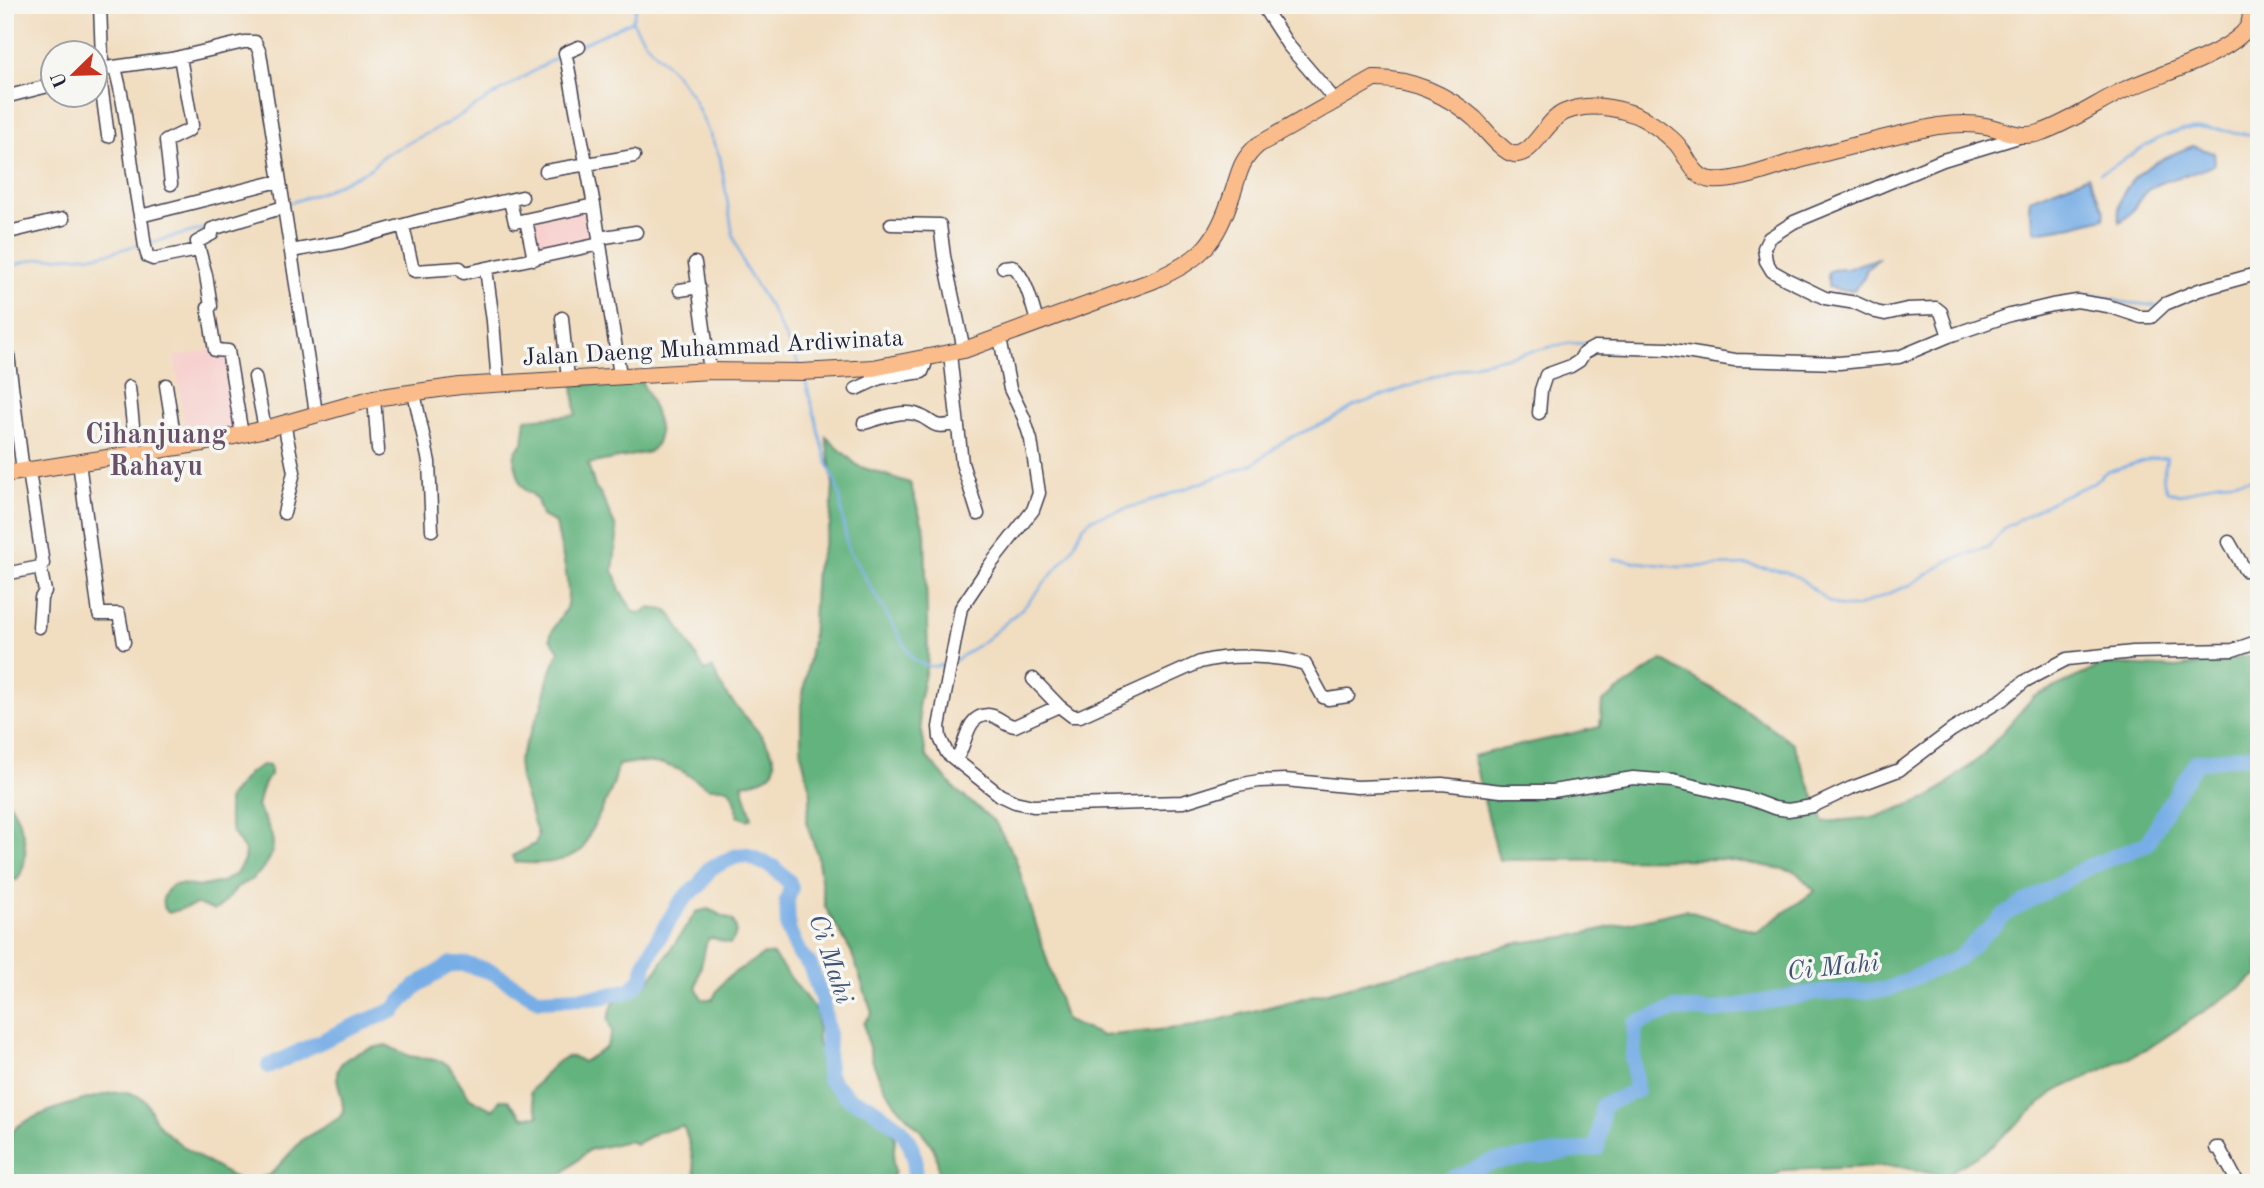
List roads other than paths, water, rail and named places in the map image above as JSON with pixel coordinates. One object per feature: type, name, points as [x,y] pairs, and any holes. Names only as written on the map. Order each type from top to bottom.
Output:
[{"type":"main road","points":[[2022,136],[2042,133],[2123,91],[2214,52],[2249,27],[2250,5]]},
{"type":"main road","name":"Jalan Daeng Muhammad Ardiwinata","points":[[5,474],[176,448],[243,435],[374,398],[460,386],[710,371],[801,372],[861,369],[957,352],[1038,324],[1178,269],[1199,255],[1222,225],[1245,157],[1258,145],[1374,79],[1417,85],[1455,104],[1474,118],[1508,152],[1516,155],[1527,152],[1546,126],[1563,112],[1594,106],[1629,112],[1676,143],[1698,174],[1711,180],[1735,178],[1941,126],[1983,125],[2022,136]]},
{"type":"street","points":[[100,5],[102,38]]},
{"type":"street","points":[[1262,5],[1288,45],[1335,100]]},
{"type":"street","points":[[108,69],[255,42],[260,53],[316,413]]},
{"type":"street","points":[[579,47],[565,53],[594,205],[620,375]]},
{"type":"street","points":[[172,184],[166,141],[190,130],[192,125],[180,57]]},
{"type":"street","points":[[115,68],[148,257],[153,259],[198,250]]},
{"type":"street","points":[[5,96],[38,88]]},
{"type":"street","points":[[103,108],[108,136]]},
{"type":"street","points":[[1950,335],[1941,312],[1936,308],[1907,309],[1885,314],[1856,303],[1825,298],[1772,271],[1766,261],[1764,248],[1769,238],[1794,222],[1943,160],[2022,136]]},
{"type":"street","points":[[546,171],[634,156]]},
{"type":"street","points":[[140,216],[279,181]]},
{"type":"street","points":[[291,251],[342,243],[516,199],[514,222],[594,205]]},
{"type":"street","points":[[243,435],[228,351],[215,350],[206,275],[197,242],[212,234],[212,229],[284,208]]},
{"type":"street","points":[[5,233],[63,219]]},
{"type":"street","points":[[526,220],[534,259]]},
{"type":"street","points":[[891,224],[940,225],[957,352],[957,423],[962,463],[978,514]]},
{"type":"street","points":[[403,226],[413,270],[460,268],[464,273],[534,259],[636,232]]},
{"type":"street","points":[[695,263],[710,371]]},
{"type":"street","points":[[1003,267],[1012,266],[1018,272],[1038,324]]},
{"type":"street","points":[[486,270],[498,384]]},
{"type":"street","points":[[1539,413],[1541,390],[1546,375],[1571,366],[1579,361],[1584,353],[1595,347],[1667,349],[1735,360],[1839,363],[1899,357],[1950,335],[2052,304],[2077,301],[2108,306],[2141,317],[2151,317],[2165,304],[2199,290],[2256,274],[2259,276]]},
{"type":"street","points":[[680,290],[699,287]]},
{"type":"street","points":[[562,318],[568,379]]},
{"type":"street","points":[[5,331],[26,471],[41,545],[43,564],[40,567],[45,591],[41,598],[39,627]]},
{"type":"street","points":[[1000,338],[1010,390],[1031,440],[1039,493],[1033,510],[968,596],[957,619],[939,727],[947,752],[1000,795],[1016,802],[1033,806],[1183,802],[1238,785],[1284,780],[1356,787],[1442,784],[1501,790],[1553,791],[1633,778],[1673,782],[1788,810],[1814,806],[1851,788],[1899,770],[2025,681],[2067,659],[2133,652],[2233,650],[2259,640]]},
{"type":"street","points":[[856,389],[880,379],[922,372],[924,359]]},
{"type":"street","points":[[255,377],[265,429]]},
{"type":"street","points":[[166,385],[176,448]]},
{"type":"street","points":[[129,387],[136,454]]},
{"type":"street","points":[[414,393],[428,453],[432,530]]},
{"type":"street","points":[[374,398],[378,450]]},
{"type":"street","points":[[864,423],[913,413],[936,426],[957,423]]},
{"type":"street","points":[[284,423],[294,472],[284,513]]},
{"type":"street","points":[[79,462],[99,614],[119,614],[124,642]]},
{"type":"street","points":[[2230,542],[2245,570],[2259,571]]},
{"type":"street","points":[[5,573],[40,567]]},
{"type":"street","points":[[1033,679],[1072,716],[1080,716],[1200,663],[1238,657],[1305,664],[1323,697],[1328,699],[1348,696]]},
{"type":"street","points":[[956,759],[963,751],[967,729],[983,715],[993,715],[1007,725],[1015,726],[1059,706]]},
{"type":"street","points":[[2216,1148],[2219,1147],[2224,1153],[2238,1183]]},
{"type":"water","points":[[2193,146],[2214,153],[2215,164],[2156,185],[2148,190],[2128,216],[2119,222],[2119,207],[2131,182],[2153,164]]},
{"type":"water","points":[[2088,176],[2105,212],[2104,218],[2035,232],[2029,208],[2030,199]]},
{"type":"water","points":[[1878,259],[1867,269],[1854,290],[1828,287],[1828,272]]},
{"type":"waterway","points":[[580,45],[632,21],[637,5]]},
{"type":"waterway","points":[[632,21],[646,43],[674,72],[692,96],[720,157],[733,235],[745,268],[770,307],[800,367]]},
{"type":"waterway","points":[[287,204],[322,192],[370,169],[384,155],[446,124],[562,54]]},
{"type":"waterway","points":[[2100,173],[2160,138],[2182,130],[2211,129],[2259,136]]},
{"type":"waterway","points":[[149,243],[207,228]]},
{"type":"waterway","points":[[5,270],[26,261],[98,255],[142,244]]},
{"type":"waterway","points":[[2083,297],[2098,296],[2156,306]]},
{"type":"waterway","points":[[955,661],[988,638],[1025,606],[1070,553],[1083,527],[1093,518],[1145,503],[1253,464],[1287,439],[1331,420],[1354,406],[1466,366],[1568,343],[1590,344]]},
{"type":"waterway","points":[[805,379],[827,462],[839,493],[847,547],[913,659],[929,666],[946,664]]},
{"type":"waterway","points":[[1613,559],[1679,567],[1747,565],[1787,572],[1801,579],[1829,602],[1842,607],[1856,607],[1912,584],[1948,561],[1988,547],[2006,527],[2058,498],[2091,484],[2106,472],[2153,458],[2167,457],[2165,486],[2167,491],[2180,495],[2217,482],[2259,479]]},
{"type":"waterway","name":"Ci Mahi","points":[[1442,1183],[1492,1162],[1597,1148],[1603,1105],[1636,1091],[1633,1060],[1635,1024],[1675,1009],[1713,1011],[1814,993],[1885,990],[1957,959],[2007,913],[2086,868],[2147,844],[2196,762],[2259,754]]},
{"type":"waterway","name":"Ci Mahi","points":[[269,1066],[394,1010],[416,986],[451,964],[465,964],[492,972],[539,1000],[601,997],[631,990],[643,977],[645,964],[678,906],[699,886],[710,868],[737,856],[746,855],[773,867],[789,882],[791,888],[787,900],[788,929],[799,953],[810,965],[822,999],[828,1035],[829,1079],[850,1099],[869,1106],[901,1129],[915,1159],[914,1183]]},
{"type":"district","name":"Cihanjuang Rahayu","points":[[156,452]]}]
